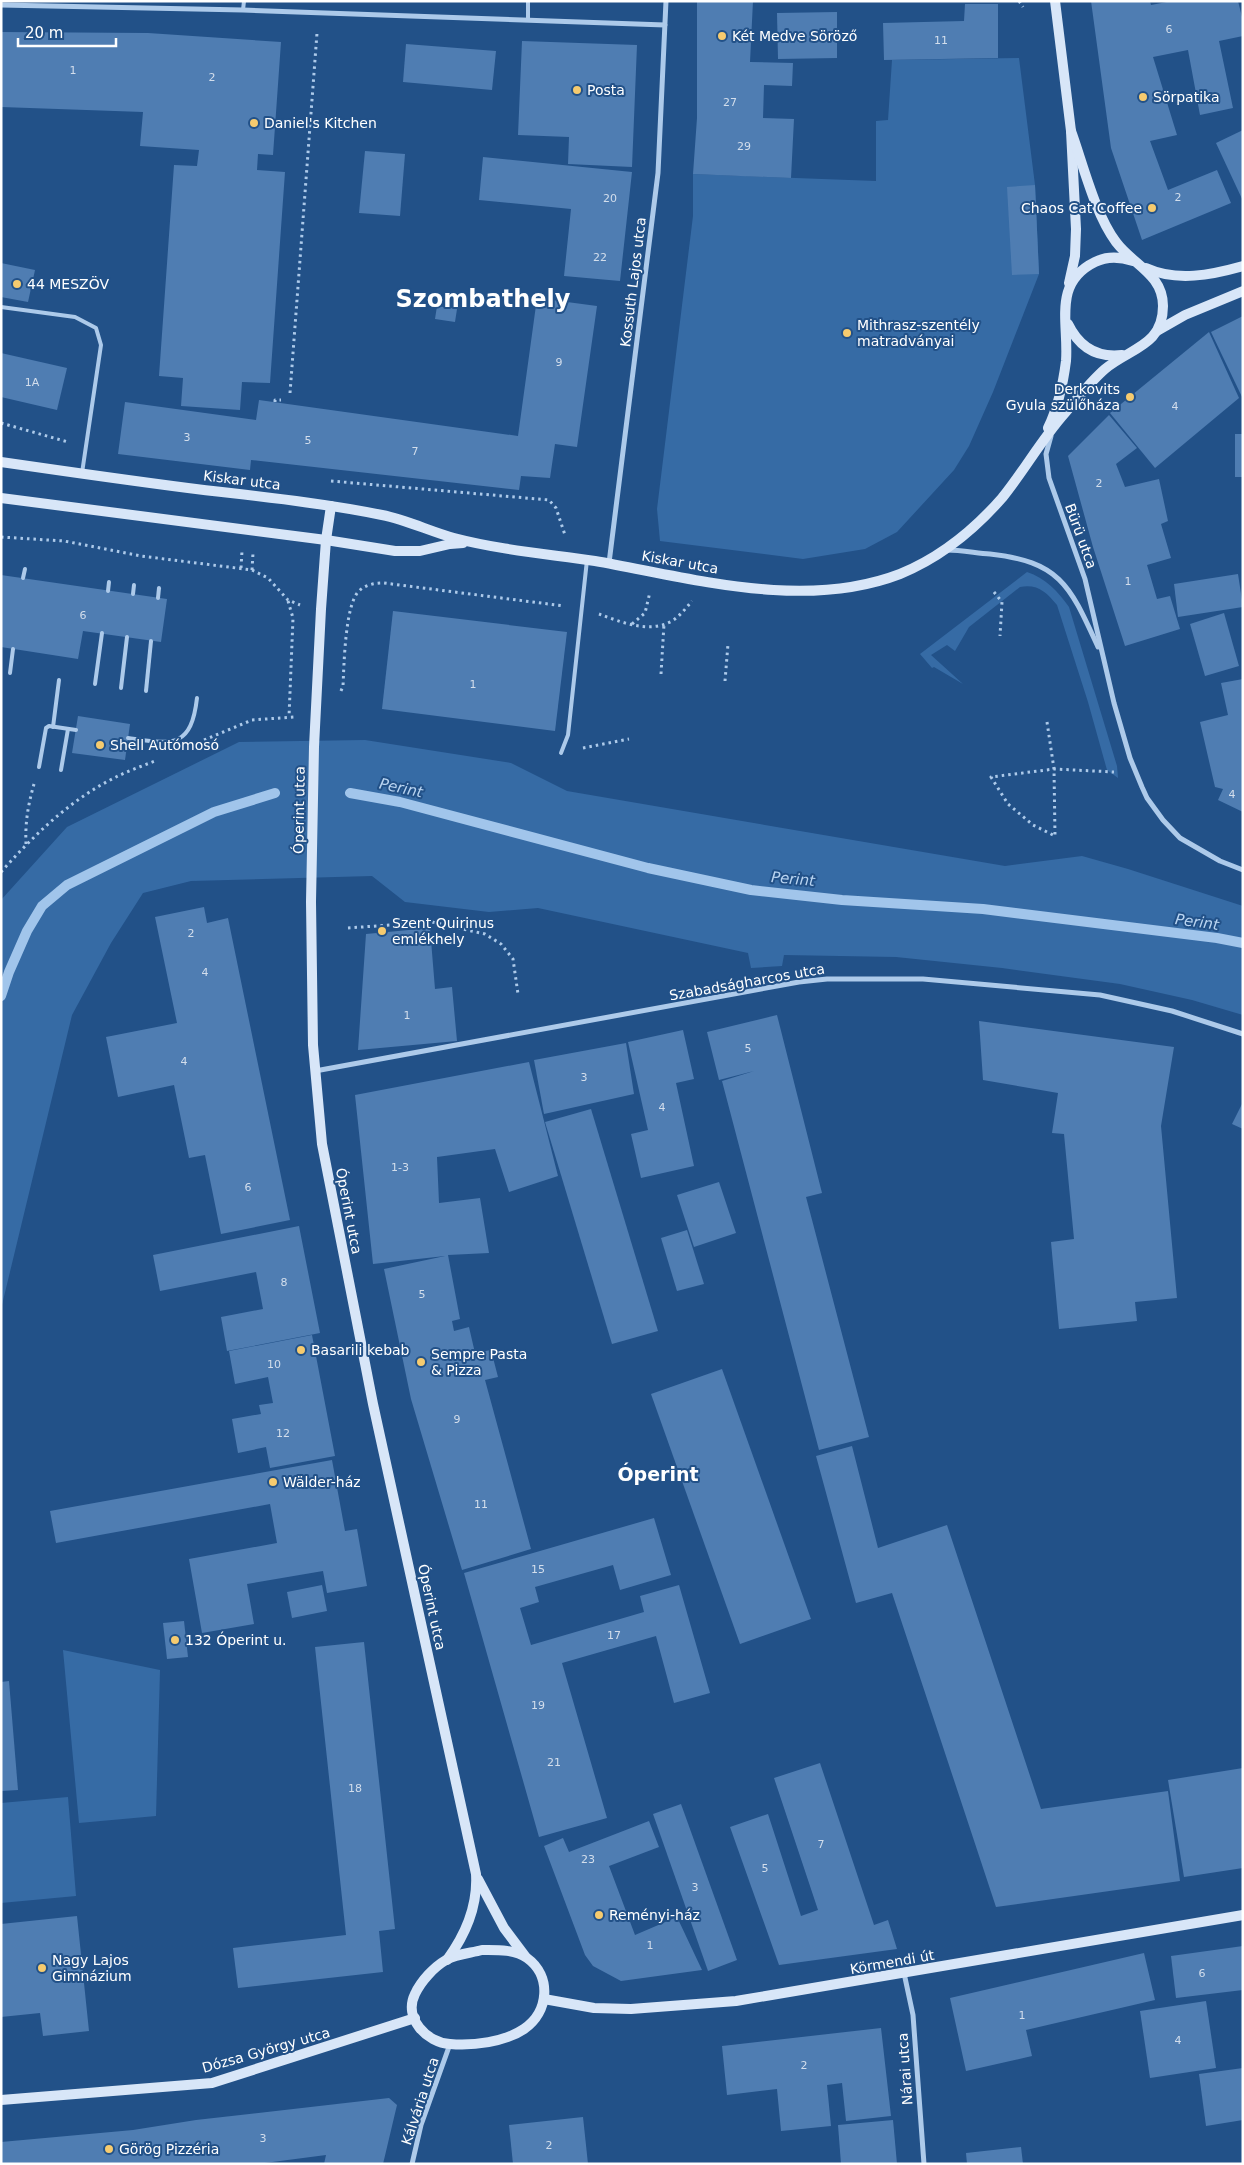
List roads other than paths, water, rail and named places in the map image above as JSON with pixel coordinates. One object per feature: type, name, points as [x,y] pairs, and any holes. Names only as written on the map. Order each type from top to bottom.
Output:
[{"type":"street","name":"Kossuth Lajos utca","points":[[609,564],[656,191],[666,1]]},
{"type":"street","points":[[1042,441],[1051,421],[1062,386],[1067,333],[1066,295],[1075,256],[1076,229],[1072,131],[1055,1]]},
{"type":"street","points":[[1,5],[243,10],[665,25]]},
{"type":"street","points":[[1042,441],[1102,372],[1127,354],[1149,342],[1156,331],[1163,311],[1162,298],[1153,277],[1123,252],[1104,224],[1072,131]]},
{"type":"street","points":[[1066,295],[1069,287],[1081,270],[1099,260],[1117,258],[1172,276],[1193,276],[1243,266]]},
{"type":"street","points":[[1156,331],[1185,315],[1243,291]]},
{"type":"street","points":[[1066,318],[1073,334],[1087,348],[1099,354],[1111,356],[1127,354]]},
{"type":"street","name":"Bürü utca","points":[[1055,424],[1046,454],[1046,466],[1054,495],[1085,579],[1102,656],[1130,758],[1147,798],[1163,820],[1180,838],[1220,861],[1243,870]]},
{"type":"street","name":"Kiskar utca","points":[[1,462],[331,506],[399,519],[451,537],[475,543],[738,586],[787,589],[848,588],[882,580],[925,562],[942,551],[976,525],[1003,497],[1042,441]]},
{"type":"street","name":"Kiskar utca","points":[[1,498],[407,552],[450,544],[475,543]]},
{"type":"street","name":"Óperint utca","points":[[331,506],[326,540],[314,747],[312,902],[315,1071],[322,1144],[371,1395],[476,1874],[476,1892],[470,1920],[447,1960]]},
{"type":"street","name":"Bürü utca","points":[[942,551],[1012,556],[1028,560],[1050,572],[1066,585],[1078,602],[1102,656]]},
{"type":"street","name":"Szabadságharcos utca","points":[[315,1071],[799,982],[826,979],[922,979],[1100,996],[1172,1011],[1243,1034]]},
{"type":"street","name":"Óperint utca","points":[[476,1874],[500,1921],[526,1957]]},
{"type":"street","name":"Körmendi út","points":[[544,1999],[594,2008],[675,2007],[736,2002],[1243,1915]]},
{"type":"street","points":[[482,1950],[499,1950],[526,1957],[541,1973],[545,1988],[540,2010],[524,2029],[494,2041],[450,2044],[436,2042],[426,2036],[415,2018],[412,2006],[414,1995],[430,1974],[447,1960],[482,1950]]},
{"type":"street","name":"Nárai utca","points":[[904,1974],[912,2015],[924,2164]]},
{"type":"street","name":"Dózsa György utca","points":[[1,2100],[212,2083],[415,2018]]},
{"type":"street","name":"Kálvária utca","points":[[412,2164],[422,2125],[450,2044]]},
{"type":"lane","points":[[243,10],[244,1]]},
{"type":"lane","points":[[528,1],[528,20]]},
{"type":"lane","points":[[1,307],[75,317],[96,328],[101,344],[82,473]]},
{"type":"lane","points":[[561,752],[568,735],[587,560]]},
{"type":"lane","points":[[24,578],[25,569]]},
{"type":"lane","points":[[108,590],[110,582]]},
{"type":"lane","points":[[133,594],[134,585]]},
{"type":"lane","points":[[158,598],[159,588]]},
{"type":"lane","points":[[95,684],[102,633]]},
{"type":"lane","points":[[121,688],[127,637]]},
{"type":"lane","points":[[146,691],[151,640]]},
{"type":"lane","points":[[10,673],[13,649]]},
{"type":"lane","points":[[52,726],[59,680]]},
{"type":"lane","points":[[128,738],[164,743],[175,741],[186,734],[193,725],[197,698]]},
{"type":"lane","points":[[39,767],[46,728],[52,726],[76,730]]},
{"type":"lane","points":[[61,770],[68,729]]},
{"type":"waterway","name":"Perint","points":[[1,996],[27,931],[42,906],[67,885],[214,812],[275,793]]},
{"type":"waterway","name":"Perint","points":[[350,793],[400,802],[648,868],[751,890],[842,900],[983,909],[1217,938],[1243,943]]},
{"type":"place","name":"Két Medve Söröző","points":[[722,36]]},
{"type":"place","name":"Posta","points":[[577,90]]},
{"type":"place","name":"Sörpatika","points":[[1143,97]]},
{"type":"place","name":"Daniel's Kitchen","points":[[254,123]]},
{"type":"place","name":"Chaos Cat Coffee","points":[[1152,208]]},
{"type":"place","name":"44 MESZÖV","points":[[17,284]]},
{"type":"place","name":"Mithrasz-szentély matradványai","points":[[847,333]]},
{"type":"place","name":"Derkovits Gyula szülőháza","points":[[1130,397]]},
{"type":"place","name":"Shell Autómosó","points":[[100,745]]},
{"type":"place","name":"Szent Quirinus emlékhely","points":[[382,931]]},
{"type":"place","name":"Basarili kebab","points":[[301,1350]]},
{"type":"place","name":"Sempre Pasta & Pizza","points":[[421,1362]]},
{"type":"place","name":"Wälder-ház","points":[[273,1482]]},
{"type":"place","name":"132 Óperint u.","points":[[175,1640]]},
{"type":"place","name":"Reményi-ház","points":[[599,1915]]},
{"type":"place","name":"Nagy Lajos Gimnázium","points":[[42,1968]]},
{"type":"place","name":"Görög Pizzéria","points":[[109,2149]]},
{"type":"district","name":"Szombathely","points":[[483,299]]},
{"type":"district","name":"Óperint","points":[[658,1474]]}]
